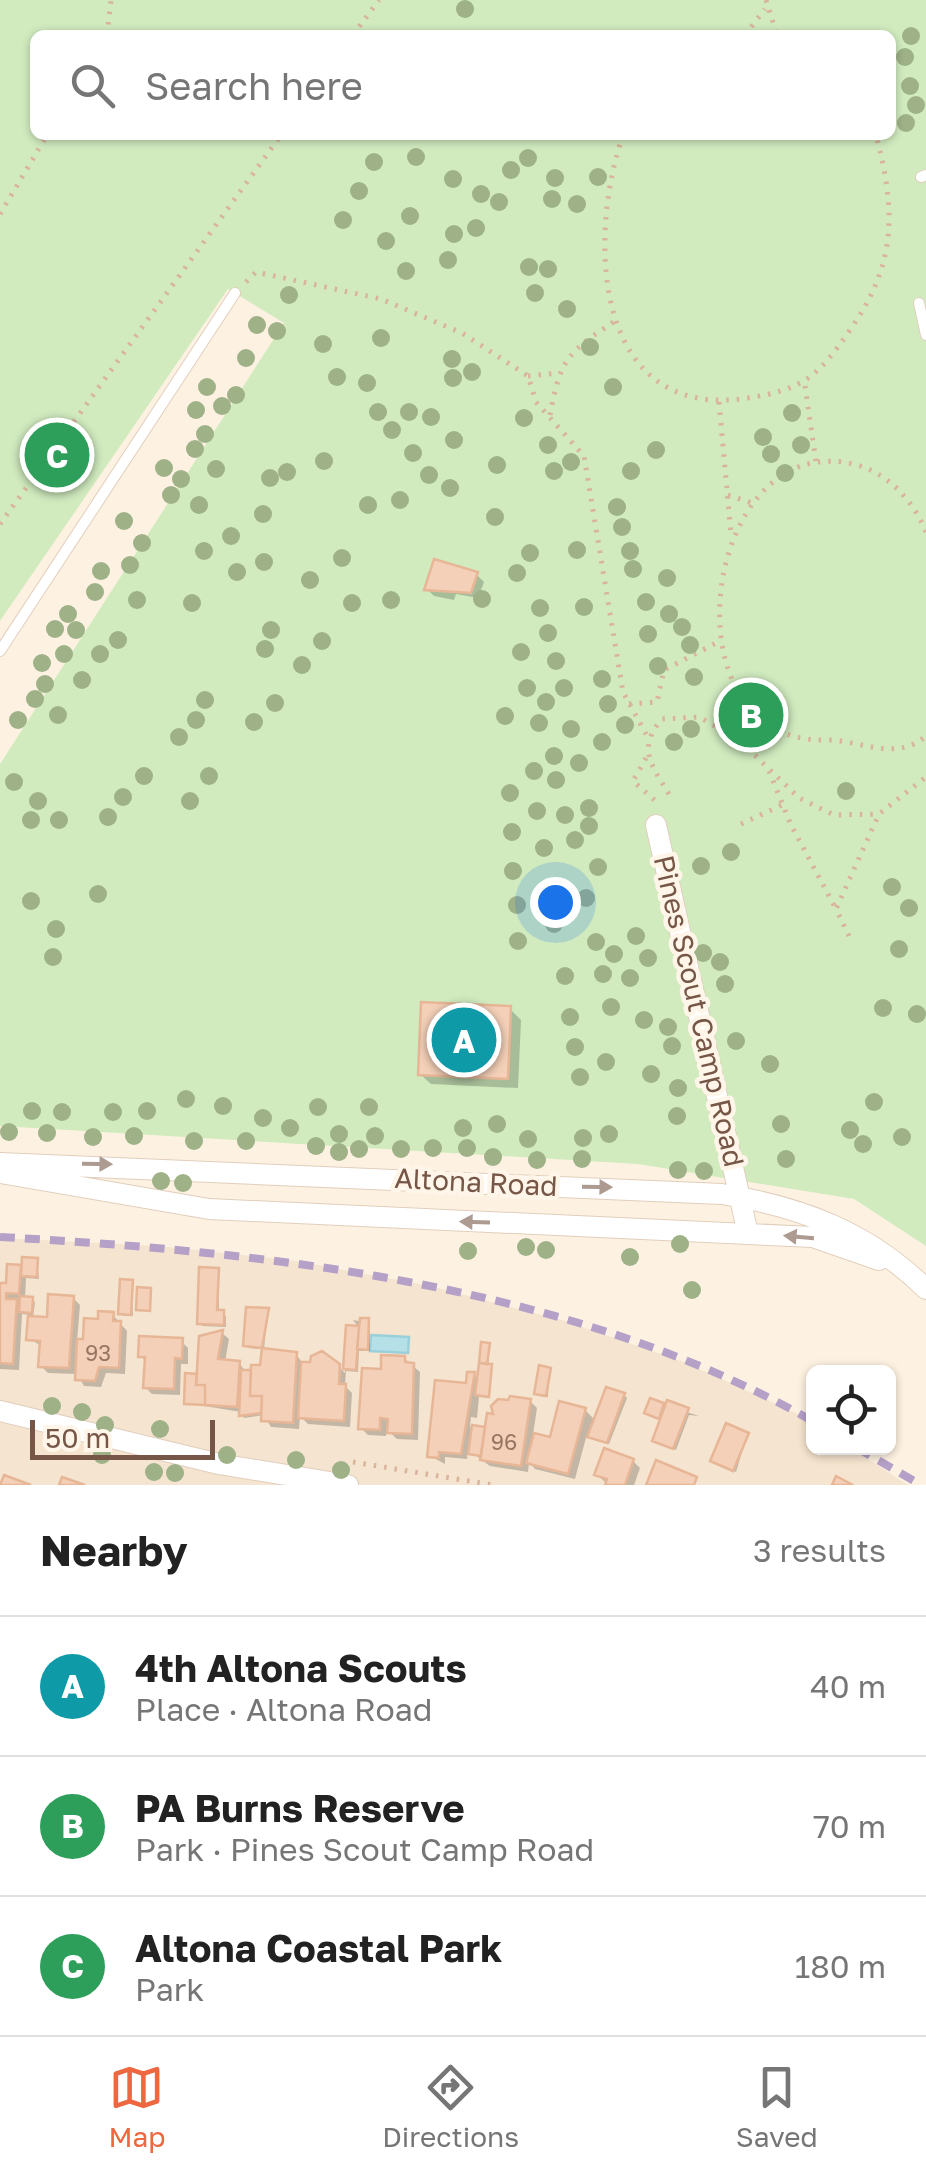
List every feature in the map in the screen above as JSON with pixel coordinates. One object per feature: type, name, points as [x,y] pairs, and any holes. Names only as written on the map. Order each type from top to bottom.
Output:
[{"type":"street","name":"Pines Scout Camp Road","points":[[660,816],[744,1197],[748,1234]]},
{"type":"street","name":"Altona Road","points":[[0,1163],[671,1189],[744,1197],[824,1219],[861,1236],[926,1291]]},
{"type":"street","name":"Altona Road","points":[[0,1173],[209,1209],[813,1237],[858,1250],[926,1291]]},
{"type":"street","points":[[0,1412],[219,1464],[340,1484]]},
{"type":"lane","points":[[0,651],[235,293]]},
{"type":"lane","points":[[919,303],[926,335]]},
{"type":"path","points":[[108,30],[111,0]]},
{"type":"path","points":[[357,30],[379,0]]},
{"type":"path","points":[[766,0],[775,30]]},
{"type":"path","points":[[750,30],[766,8]]},
{"type":"path","points":[[0,214],[44,140]]},
{"type":"path","points":[[0,524],[278,140]]},
{"type":"path","points":[[621,140],[602,224],[603,274],[615,322],[638,362],[657,381],[686,395],[718,402],[805,385],[825,367],[881,280],[890,228],[889,184],[877,140]]},
{"type":"path","points":[[235,293],[256,272],[382,300],[462,333],[528,376],[558,374]]},
{"type":"path","points":[[550,417],[558,374],[571,350],[615,322]]},
{"type":"path","points":[[528,376],[536,402],[584,456],[600,573],[629,704],[648,736]]},
{"type":"path","points":[[805,385],[816,462]]},
{"type":"path","points":[[718,402],[732,537]]},
{"type":"path","points":[[926,532],[919,516],[876,470],[850,463],[816,462],[788,473],[752,504],[732,537],[721,581],[722,640],[736,687],[747,708],[769,728],[816,740],[853,739],[876,749],[896,750],[926,736]]},
{"type":"path","points":[[728,495],[752,504]]},
{"type":"path","points":[[0,508],[8,512]]},
{"type":"path","points":[[662,719],[657,702],[664,670],[722,640]]},
{"type":"path","points":[[629,704],[657,702]]},
{"type":"path","points":[[660,816],[633,781],[646,758],[648,736],[662,719],[699,717],[739,740],[799,798],[834,815],[879,814]]},
{"type":"path","points":[[646,758],[669,794]]},
{"type":"path","points":[[768,768],[782,804],[850,936]]},
{"type":"path","points":[[836,908],[879,814],[926,777]]},
{"type":"path","points":[[742,824],[782,804]]},
{"type":"path","points":[[336,1460],[493,1485]]},
{"type":"shaded area","points":[[0,1238],[160,1246],[297,1261],[430,1286],[565,1321],[684,1362],[806,1418],[806,1455],[862,1455],[908,1485],[0,1485]]},
{"type":"green space","points":[[0,0],[926,0],[926,1246],[854,1199],[638,1164],[0,1126],[0,764],[284,323],[228,289],[0,621]]},
{"type":"water","points":[[371,1335],[409,1337],[408,1353],[370,1351]]},
{"type":"building","points":[[434,559],[478,572],[471,593],[424,590]]},
{"type":"building","points":[[421,1002],[511,1006],[508,1079],[418,1075]]},
{"type":"building","points":[[22,1257],[38,1258],[37,1277],[21,1276]]},
{"type":"building","points":[[7,1264],[21,1265],[19,1294],[6,1293],[6,1299],[17,1299],[13,1364],[0,1363],[0,1283],[6,1283]]},
{"type":"building","points":[[199,1267],[219,1268],[217,1310],[224,1310],[224,1325],[197,1324]]},
{"type":"building","points":[[120,1279],[133,1280],[131,1315],[118,1314]]},
{"type":"building","points":[[137,1287],[151,1288],[150,1311],[136,1310]]},
{"type":"building","points":[[48,1294],[74,1296],[69,1368],[38,1367],[40,1341],[26,1340],[28,1316],[47,1317]]},
{"type":"building","points":[[20,1296],[33,1297],[32,1313],[19,1312]]},
{"type":"building","points":[[246,1307],[269,1308],[262,1348],[243,1346]]},
{"type":"building","points":[[98,1311],[114,1312],[113,1321],[121,1321],[119,1368],[99,1367],[95,1381],[75,1380],[77,1339],[83,1339],[84,1318],[98,1319]]},
{"type":"building","points":[[360,1318],[369,1318],[368,1350],[357,1349]]},
{"type":"building","points":[[346,1325],[359,1326],[356,1370],[343,1369]]},
{"type":"building","points":[[223,1330],[218,1359],[240,1361],[237,1407],[205,1405],[205,1385],[196,1385],[199,1336]]},
{"type":"building","points":[[139,1336],[183,1338],[182,1359],[175,1358],[174,1389],[143,1388],[145,1357],[138,1357]]},
{"type":"building","points":[[481,1342],[490,1343],[487,1364],[479,1363]]},
{"type":"building","points":[[262,1348],[297,1352],[293,1423],[261,1421],[262,1396],[250,1396],[251,1365],[260,1365]]},
{"type":"building","points":[[322,1351],[340,1364],[339,1384],[346,1384],[344,1421],[298,1418],[301,1362],[310,1362],[311,1356]]},
{"type":"building","points":[[381,1355],[405,1356],[405,1362],[414,1363],[412,1434],[387,1433],[388,1419],[380,1418],[380,1430],[358,1429],[362,1368],[381,1369]]},
{"type":"building","points":[[479,1363],[492,1364],[489,1397],[475,1395]]},
{"type":"building","points":[[539,1365],[551,1368],[546,1396],[534,1394]]},
{"type":"building","points":[[241,1370],[251,1370],[250,1396],[262,1396],[261,1413],[239,1416]]},
{"type":"building","points":[[467,1372],[475,1372],[461,1454],[439,1452],[439,1458],[427,1457],[435,1380],[466,1383]]},
{"type":"building","points":[[185,1373],[197,1374],[196,1385],[205,1385],[205,1405],[184,1404]]},
{"type":"building","points":[[606,1387],[625,1393],[607,1443],[587,1437]]},
{"type":"building","points":[[510,1396],[531,1399],[521,1466],[480,1460],[487,1413],[493,1414],[491,1406],[498,1399],[508,1400]]},
{"type":"building","points":[[650,1398],[664,1403],[659,1419],[644,1413]]},
{"type":"building","points":[[667,1400],[689,1408],[673,1449],[652,1441]]},
{"type":"building","points":[[559,1401],[586,1408],[568,1474],[526,1463],[534,1433],[550,1437]]},
{"type":"building","points":[[726,1423],[749,1433],[733,1471],[710,1461]]},
{"type":"building","points":[[472,1425],[485,1427],[481,1456],[468,1454]]},
{"type":"building","points":[[604,1448],[634,1459],[625,1485],[605,1485],[607,1479],[594,1475]]},
{"type":"building","points":[[656,1460],[697,1477],[694,1485],[646,1485]]},
{"type":"building","points":[[4,1475],[31,1485],[0,1485]]},
{"type":"building","points":[[836,1476],[853,1485],[832,1485]]},
{"type":"building","points":[[62,1477],[85,1485],[59,1485]]},
{"type":"railway","points":[[0,1237],[207,1253],[313,1266],[522,1307],[624,1337],[721,1375],[806,1418]]},
{"type":"railway","points":[[869,1455],[921,1485]]},
{"type":"place","name":"Altona Coastal Park","points":[[57,455]]},
{"type":"place","name":"PA Burns Reserve","points":[[751,715]]},
{"type":"place","name":"4th Altona Scouts","points":[[464,1040]]}]
